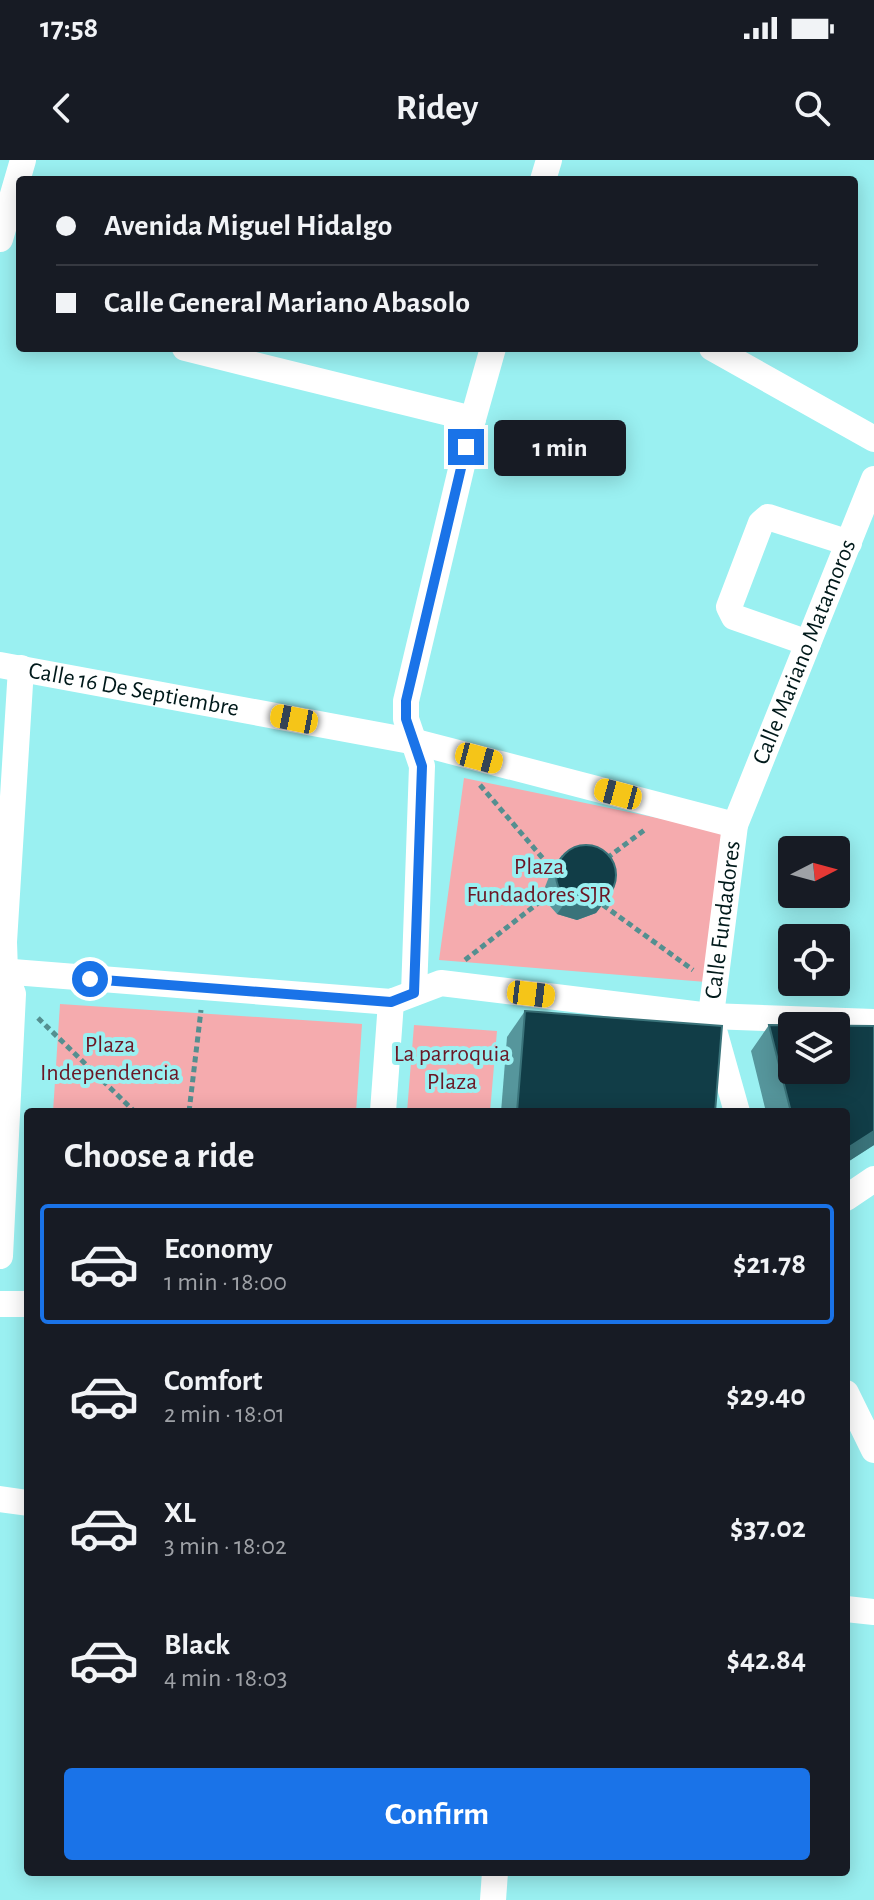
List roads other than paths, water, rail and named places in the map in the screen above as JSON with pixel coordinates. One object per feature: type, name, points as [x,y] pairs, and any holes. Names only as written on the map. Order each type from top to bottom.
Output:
[{"type":"street","points":[[0,239],[17,162]]},
{"type":"street","points":[[201,352],[473,419]]},
{"type":"street","points":[[384,1108],[402,997],[422,805],[422,766],[406,719],[406,701],[492,352]]},
{"type":"street","points":[[719,352],[874,439]]},
{"type":"street","name":"Calle Mariano Matamoros","points":[[735,825],[874,479]]},
{"type":"street","points":[[808,643],[734,617],[729,607],[761,523],[768,517],[849,543]]},
{"type":"street","points":[[0,1256],[11,667]]},
{"type":"street","name":"Calle 16 De Septiembre","points":[[11,667],[416,742],[735,825]]},
{"type":"street","name":"Calle Fundadores","points":[[705,1096],[710,1016],[735,825]]},
{"type":"street","points":[[6,979],[402,997],[441,983],[710,1016],[874,1022]]},
{"type":"street","points":[[710,1016],[736,1108]]},
{"type":"street","points":[[850,1195],[874,1179]]},
{"type":"street","points":[[0,1304],[24,1304]]},
{"type":"street","points":[[850,1401],[874,1450]]},
{"type":"street","points":[[0,1499],[24,1502]]},
{"type":"street","points":[[850,1609],[874,1612]]},
{"type":"street","points":[[493,1900],[495,1876]]},
{"type":"park label","name":"Plaza Fundadores SJR","points":[[539,881]]},
{"type":"park label","name":"Plaza Independencia","points":[[110,1059]]},
{"type":"park label","name":"La parroquia Plaza","points":[[452,1068]]}]
